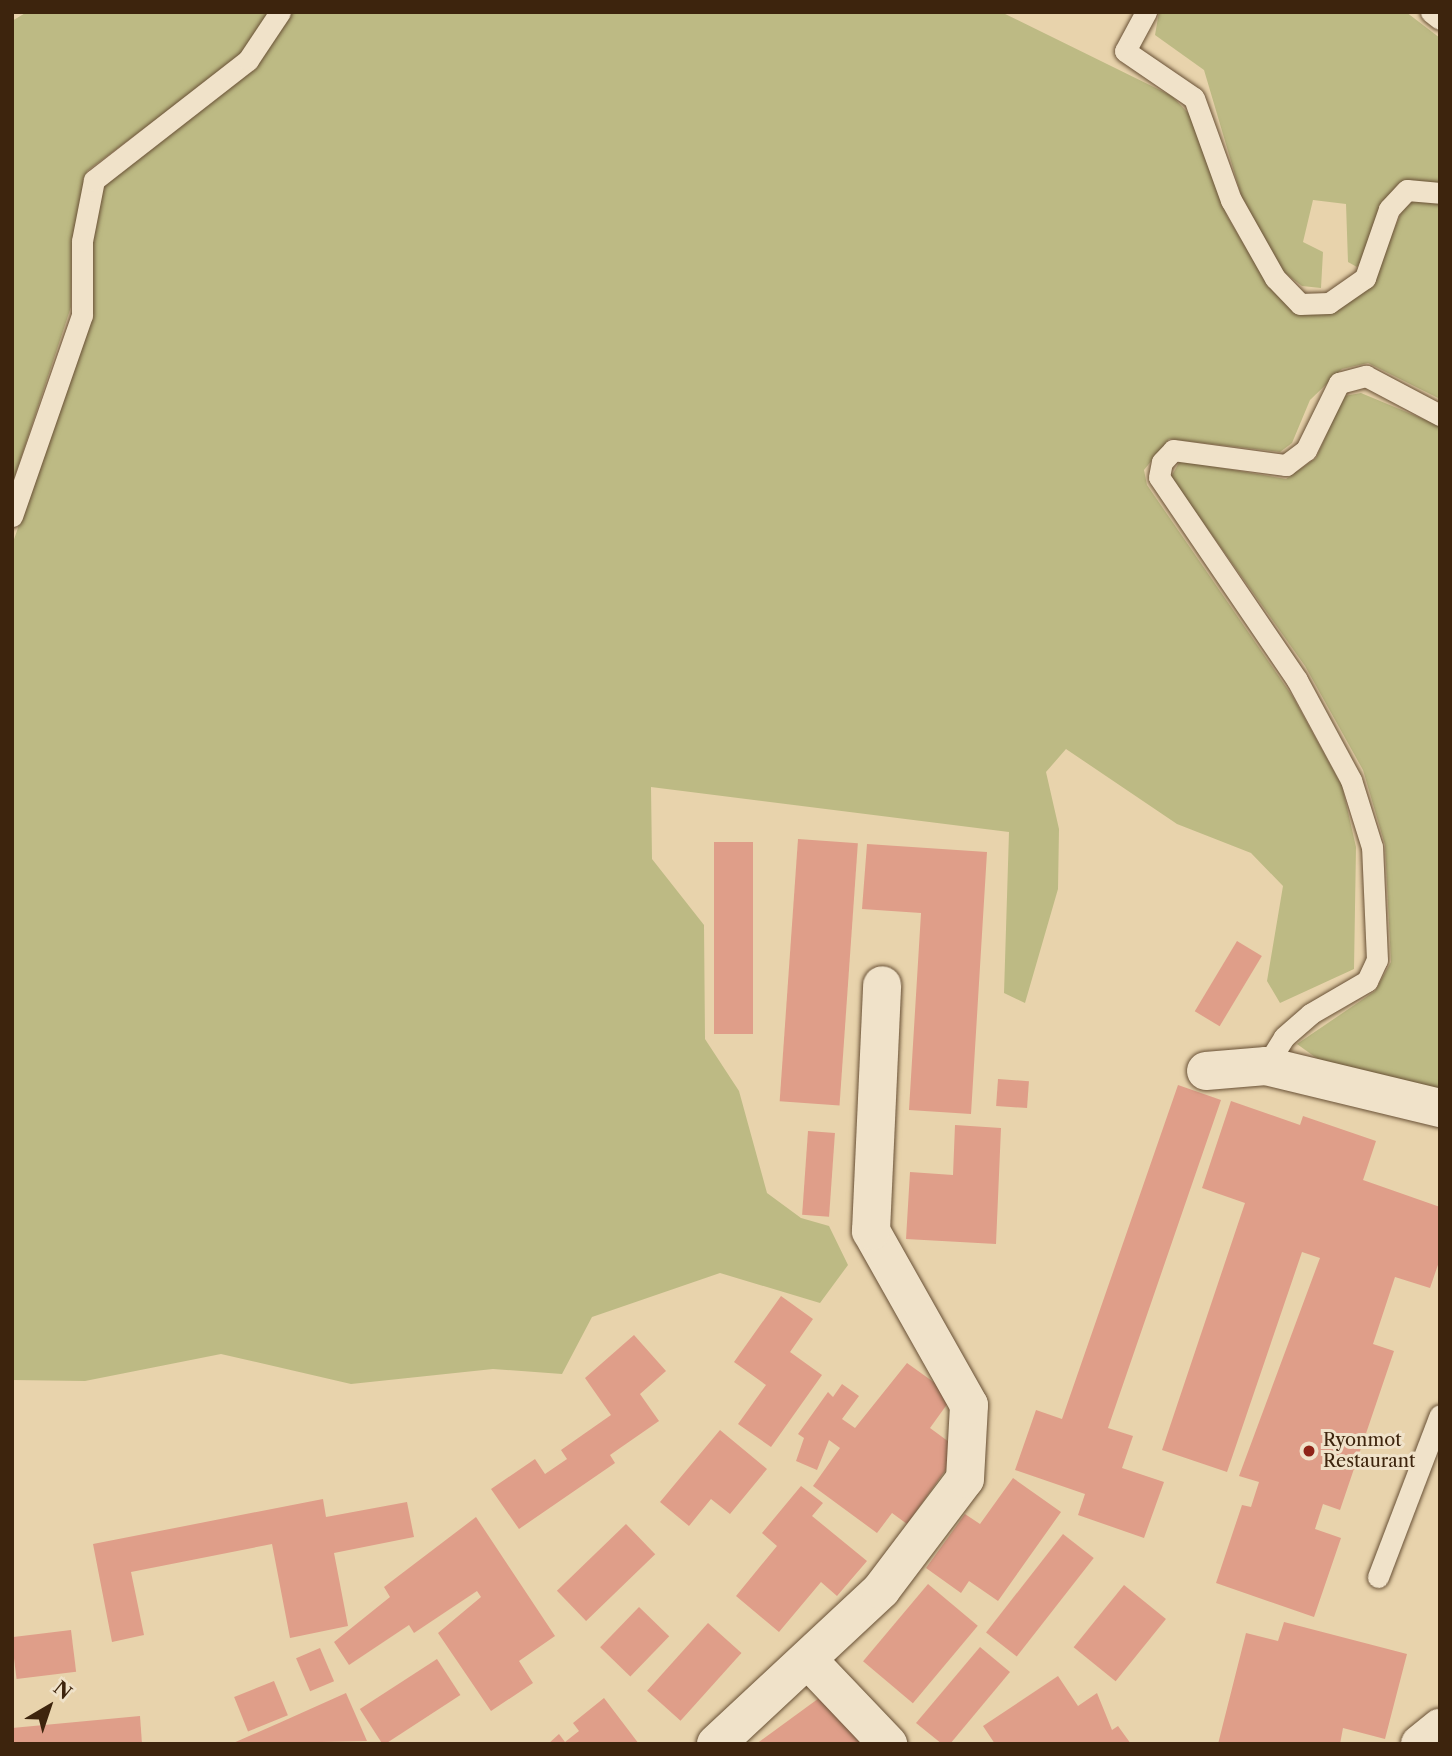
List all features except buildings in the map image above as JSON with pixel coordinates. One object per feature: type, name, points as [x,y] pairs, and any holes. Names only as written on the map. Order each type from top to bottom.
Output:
[{"type":"street","points":[[716,1744],[809,1661],[881,1590],[943,1513],[965,1479],[971,1445],[969,1405],[871,1231],[882,985]]},
{"type":"street","points":[[1206,1071],[1266,1066],[1440,1108]]},
{"type":"street","points":[[809,1661],[888,1744]]},
{"type":"street","points":[[1420,1744],[1440,1728]]},
{"type":"lane","points":[[12,516],[82,314],[82,241],[94,180],[248,60],[280,12]]},
{"type":"lane","points":[[1146,12],[1125,51],[1194,98],[1231,200],[1275,278],[1300,304],[1329,303],[1365,278],[1389,209],[1407,190],[1440,193]]},
{"type":"lane","points":[[1431,12],[1440,19]]},
{"type":"lane","points":[[1266,1066],[1284,1037],[1310,1014],[1367,981],[1377,960],[1372,847],[1351,780],[1297,680],[1159,477],[1162,462],[1173,450],[1286,465],[1306,450],[1339,383],[1366,376],[1440,415]]},
{"type":"lane","points":[[1378,1577],[1440,1415]]},
{"type":"shaded area","points":[[27,12],[272,12],[245,53],[87,171],[72,240],[71,307],[12,485],[12,21]]},
{"type":"shaded area","points":[[291,12],[1001,12],[1172,96],[1189,114],[1227,216],[1268,285],[1297,314],[1329,314],[1368,289],[1402,211],[1414,200],[1440,203],[1440,399],[1368,363],[1342,369],[1310,400],[1292,443],[1280,452],[1169,439],[1144,470],[1147,485],[1293,697],[1342,786],[1356,847],[1354,969],[1280,1003],[1267,981],[1283,886],[1251,853],[1177,824],[1066,749],[1046,772],[1059,829],[1058,889],[1025,1003],[1004,993],[1009,832],[651,787],[652,859],[704,925],[705,1039],[739,1091],[767,1193],[801,1218],[829,1226],[848,1265],[820,1303],[720,1273],[592,1317],[562,1374],[493,1369],[351,1384],[221,1354],[85,1381],[12,1380],[12,545],[93,314],[93,239],[104,187],[158,137],[254,70]]},
{"type":"shaded area","points":[[1159,12],[1406,12],[1440,38],[1440,184],[1398,184],[1383,204],[1373,242],[1357,267],[1348,262],[1346,204],[1313,200],[1303,242],[1323,252],[1321,288],[1302,286],[1281,270],[1241,195],[1204,70],[1155,35]]},
{"type":"shaded area","points":[[1361,393],[1440,426],[1440,1090],[1333,1070],[1297,1044],[1375,991],[1391,962],[1385,845],[1363,770],[1305,666],[1171,477],[1180,461],[1286,479],[1316,458],[1344,396]]},
{"type":"place","name":"Ryonmot Restaurant","points":[[1309,1451]]}]
